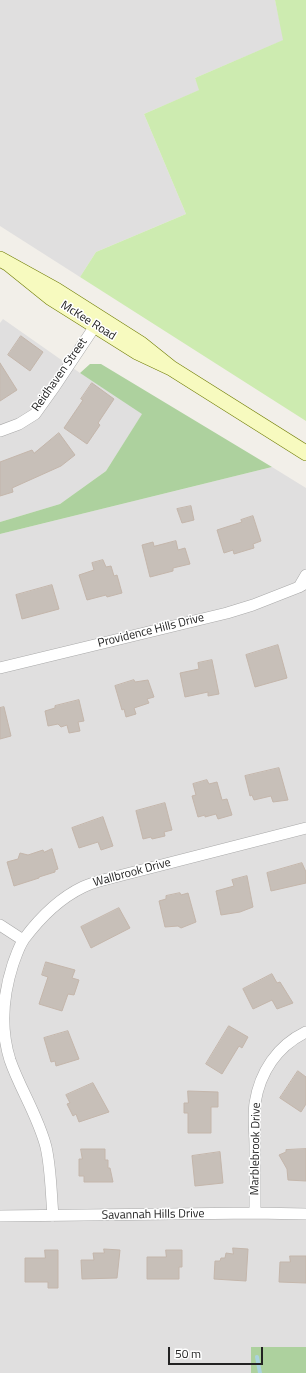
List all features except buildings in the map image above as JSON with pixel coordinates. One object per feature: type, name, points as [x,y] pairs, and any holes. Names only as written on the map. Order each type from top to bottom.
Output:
[{"type":"street","name":"McKee Road","points":[[5,262],[51,298],[137,352],[171,368]]},
{"type":"street","name":"McKee Road","points":[[5,262],[56,290],[134,340],[171,368],[306,453]]},
{"type":"street","name":"Reidhaven Street","points":[[0,431],[19,424],[35,414],[95,326]]},
{"type":"street","name":"Providence Hills Drive","points":[[0,668],[253,606],[302,585],[306,575]]},
{"type":"street","name":"Wallbrook Drive","points":[[53,1216],[50,1166],[46,1146],[38,1123],[9,1059],[3,1027],[2,1010],[7,982],[23,940],[50,910],[67,896],[83,887],[110,878],[306,828]]},
{"type":"street","points":[[0,925],[23,940]]},
{"type":"street","name":"Marblebrook Drive","points":[[255,1213],[255,1104],[260,1081],[270,1062],[282,1048],[306,1032]]},
{"type":"street","name":"Savannah Hills Drive","points":[[0,1216],[255,1213],[306,1214]]},
{"type":"shaded area","points":[[0,0],[275,0],[284,40],[195,78],[200,90],[144,114],[186,214],[96,252],[80,277],[0,226]]},
{"type":"shaded area","points":[[3,319],[80,373],[143,413],[106,471],[60,504],[0,522],[0,323]]},
{"type":"shaded area","points":[[272,467],[306,488],[306,1347],[251,1347],[251,1373],[0,1373],[0,534]]},
{"type":"green space","points":[[275,0],[306,0],[306,421],[80,277],[96,252],[186,214],[144,114],[199,90],[195,78],[283,40]]},
{"type":"green space","points":[[90,364],[101,364],[272,467],[0,534],[0,522],[60,504],[106,471],[142,414],[80,373]]},
{"type":"green space","points":[[251,1347],[306,1347],[306,1373],[251,1373]]},
{"type":"waterway","points":[[257,1357],[260,1373]]}]
